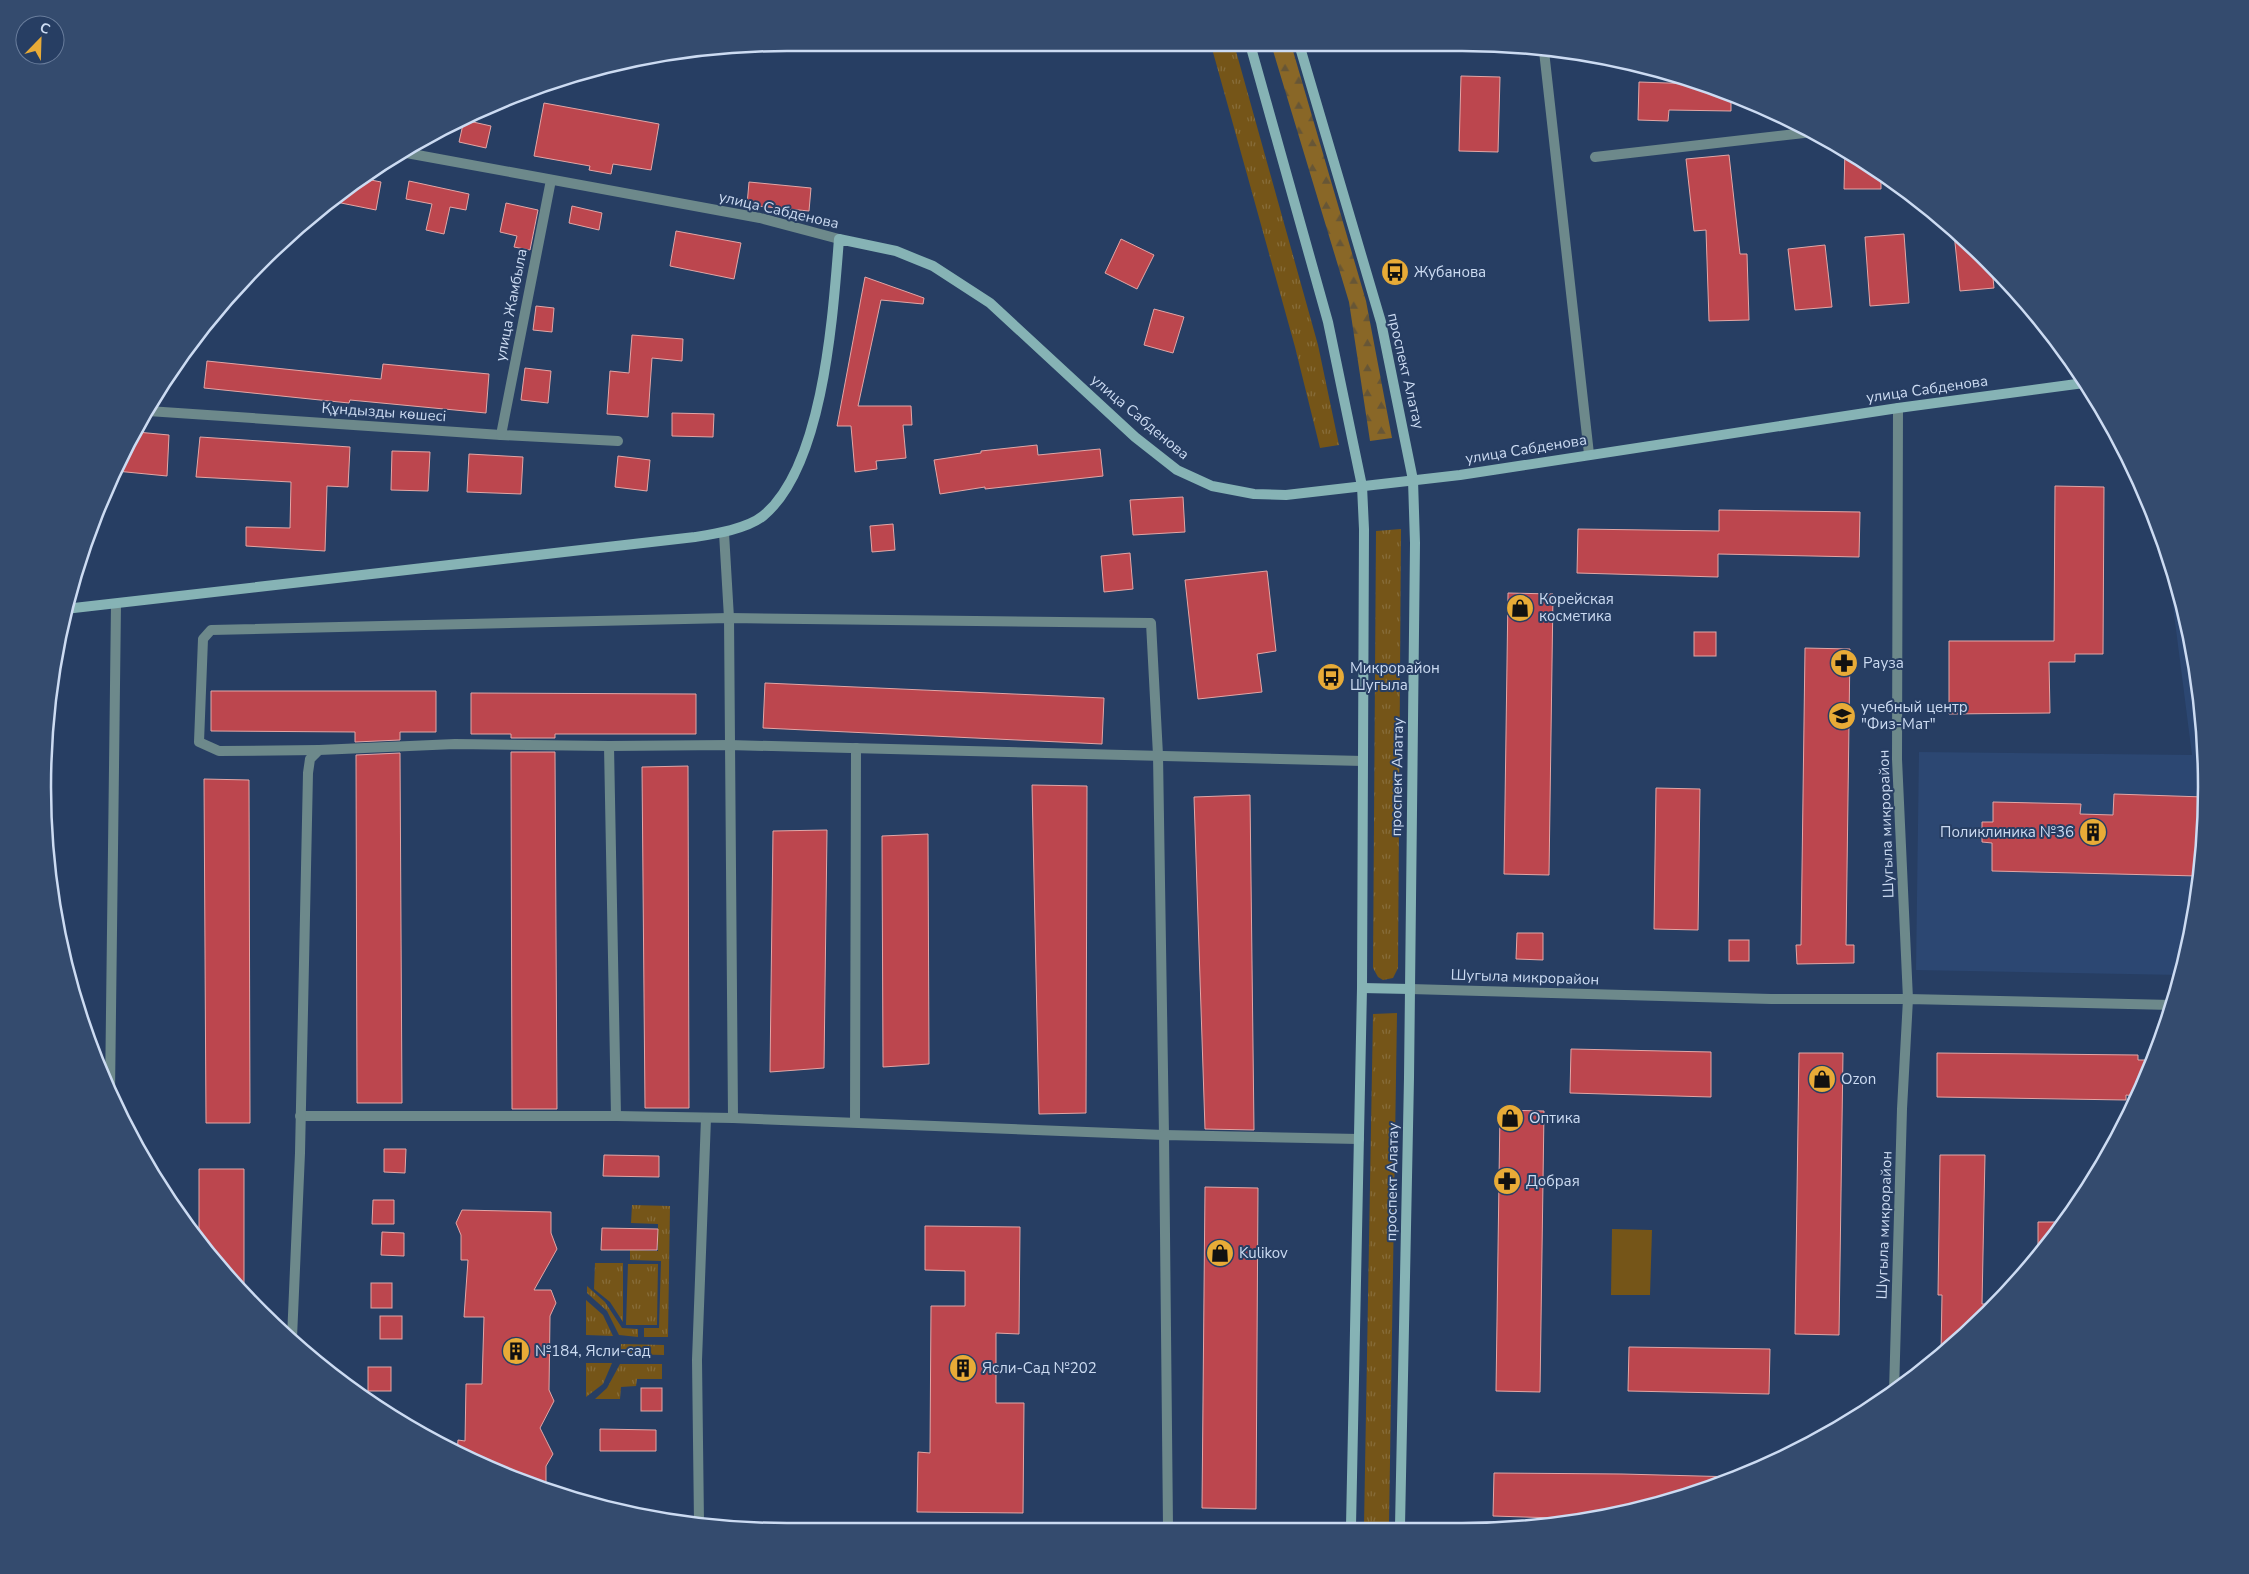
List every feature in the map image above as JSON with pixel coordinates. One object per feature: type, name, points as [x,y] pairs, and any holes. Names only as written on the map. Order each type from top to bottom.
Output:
[{"type":"main road","points":[[1252,51],[1328,322],[1362,486],[1362,988],[1351,1523]]},
{"type":"main road","name":"проспект Алатау","points":[[1301,51],[1381,322],[1413,480],[1410,988],[1400,1523]]},
{"type":"main road","name":"улица Сабденова","points":[[839,239],[896,251],[933,266],[990,303],[1135,437],[1177,470],[1212,486],[1254,494],[1286,495],[1413,480],[1898,408],[2078,384]]},
{"type":"main road","points":[[74,606],[116,604],[182,594],[724,533],[762,517],[777,501],[795,472],[809,438],[821,388],[833,315],[839,239]]},
{"type":"main road","points":[[1362,988],[1410,988]]},
{"type":"street","points":[[1545,57],[1589,454]]},
{"type":"street","points":[[1595,157],[1799,134]]},
{"type":"street","name":"улица Сабденова","points":[[412,154],[760,218],[839,239]]},
{"type":"street","name":"улица Жамбыла","points":[[501,436],[551,180]]},
{"type":"street","name":"Шугыла микрорайон","points":[[1894,1382],[1902,1109],[1908,999],[1897,759],[1898,408]]},
{"type":"street","name":"Құндызды көшесі","points":[[155,411],[501,436],[618,441]]},
{"type":"street","points":[[724,533],[729,618],[733,1118]]},
{"type":"street","points":[[110,1076],[116,604]]},
{"type":"street","points":[[1168,1523],[1158,755],[1151,623],[729,618],[211,630],[203,639],[199,742],[219,751],[319,750],[455,744],[730,745],[1158,755],[1363,761]]},
{"type":"street","points":[[609,746],[616,1116]]},
{"type":"street","points":[[855,1122],[856,748]]},
{"type":"street","points":[[292,1331],[300,1153],[308,773],[310,759],[319,750]]},
{"type":"street","name":"Шугыла микрорайон","points":[[1410,988],[1771,999],[1908,999]]},
{"type":"street","points":[[1908,999],[2165,1005]]},
{"type":"street","points":[[300,1116],[733,1118],[1164,1135],[1359,1139]]},
{"type":"street","points":[[700,1517],[697,1360],[706,1118]]},
{"type":"shaded area","points":[[2171,591],[2184,643],[2191,691],[2198,787],[2191,883],[2184,931],[2174,975],[1916,970],[1919,752],[2192,755]]},
{"type":"green space","points":[[1213,51],[1236,51],[1318,345],[1339,445],[1320,448],[1295,347]]},
{"type":"green space","points":[[1273,51],[1293,51],[1366,301],[1392,438],[1370,441],[1349,302]]},
{"type":"green space","points":[[1401,529],[1398,968],[1393,978],[1383,980],[1378,977],[1373,968],[1376,531]]},
{"type":"green space","points":[[1397,1013],[1389,1523],[1364,1523],[1373,1014]]},
{"type":"green space","points":[[632,1205],[670,1206],[668,1337],[644,1337],[644,1328],[659,1328],[661,1261],[630,1260],[630,1250],[658,1251],[658,1224],[631,1223]]},
{"type":"green space","points":[[1612,1229],[1652,1230],[1650,1295],[1611,1295]]},
{"type":"green space","points":[[595,1263],[623,1263],[623,1322],[610,1302],[594,1289]]},
{"type":"green space","points":[[628,1264],[658,1264],[657,1325],[626,1325]]},
{"type":"green space","points":[[587,1286],[605,1302],[622,1328],[638,1329],[638,1337],[619,1335],[607,1311],[587,1293]]},
{"type":"green space","points":[[586,1300],[603,1315],[613,1336],[586,1335]]},
{"type":"green space","points":[[621,1344],[664,1345],[664,1355],[620,1354]]},
{"type":"green space","points":[[586,1363],[612,1363],[603,1384],[586,1397]]},
{"type":"green space","points":[[620,1364],[662,1364],[662,1379],[637,1379],[636,1386],[621,1387],[620,1399],[595,1399],[607,1388]]},
{"type":"building","points":[[1461,76],[1500,77],[1498,152],[1459,151]]},
{"type":"building","points":[[1639,82],[1676,83],[1731,102],[1731,111],[1669,110],[1668,121],[1638,120]]},
{"type":"building","points":[[544,103],[659,124],[651,170],[613,164],[611,174],[589,170],[590,166],[534,156]]},
{"type":"building","points":[[473,122],[491,126],[486,148],[459,142],[462,127]]},
{"type":"building","points":[[1729,155],[1740,254],[1747,254],[1749,320],[1709,321],[1706,230],[1694,231],[1686,159]]},
{"type":"building","points":[[1845,159],[1881,182],[1881,189],[1844,189]]},
{"type":"building","points":[[371,180],[381,182],[376,210],[339,203]]},
{"type":"building","points":[[409,181],[469,194],[466,210],[450,207],[444,234],[426,230],[432,204],[406,199]]},
{"type":"building","points":[[749,182],[811,188],[809,211],[747,205]]},
{"type":"building","points":[[506,203],[538,210],[530,250],[514,247],[517,236],[500,232]]},
{"type":"building","points":[[572,206],[602,213],[599,230],[569,223]]},
{"type":"building","points":[[676,231],[741,243],[734,279],[670,266]]},
{"type":"building","points":[[1904,234],[1909,303],[1870,306],[1865,237]]},
{"type":"building","points":[[1121,239],[1154,255],[1137,289],[1105,273]]},
{"type":"building","points":[[1955,241],[1993,279],[1994,288],[1960,291]]},
{"type":"building","points":[[1825,245],[1832,307],[1795,310],[1788,249]]},
{"type":"building","points":[[865,277],[924,298],[923,304],[881,300],[858,406],[911,406],[912,425],[903,425],[906,458],[876,461],[877,469],[855,472],[851,426],[837,426]]},
{"type":"building","points":[[536,306],[554,308],[552,332],[533,330]]},
{"type":"building","points":[[1154,309],[1184,317],[1173,353],[1144,345]]},
{"type":"building","points":[[632,335],[683,339],[682,361],[652,358],[648,417],[607,414],[610,371],[629,373]]},
{"type":"building","points":[[207,361],[381,379],[383,364],[489,374],[486,413],[350,400],[349,403],[204,388]]},
{"type":"building","points":[[525,368],[551,371],[548,403],[521,400]]},
{"type":"building","points":[[672,413],[714,414],[713,437],[672,436]]},
{"type":"building","points":[[143,433],[169,435],[167,476],[123,472]]},
{"type":"building","points":[[200,437],[350,447],[348,487],[327,486],[325,551],[246,546],[246,527],[290,528],[291,482],[196,477]]},
{"type":"building","points":[[1037,445],[1038,455],[1100,449],[1103,476],[985,489],[985,487],[940,494],[934,460],[981,453],[981,451]]},
{"type":"building","points":[[392,451],[430,452],[428,491],[391,490]]},
{"type":"building","points":[[469,454],[523,457],[521,494],[467,492]]},
{"type":"building","points":[[618,456],[650,460],[647,491],[615,487]]},
{"type":"building","points":[[2055,486],[2104,487],[2103,654],[2075,654],[2075,662],[2049,662],[2050,713],[1949,714],[1949,641],[2054,641]]},
{"type":"building","points":[[1183,497],[1185,532],[1133,535],[1130,500]]},
{"type":"building","points":[[1719,510],[1860,512],[1859,557],[1718,554],[1718,577],[1577,573],[1578,529],[1719,531]]},
{"type":"building","points":[[893,524],[895,550],[872,552],[870,526]]},
{"type":"building","points":[[1130,553],[1133,589],[1104,592],[1101,556]]},
{"type":"building","points":[[1267,571],[1276,651],[1257,654],[1262,692],[1198,699],[1185,580]]},
{"type":"building","points":[[1508,593],[1553,594],[1549,875],[1504,874]]},
{"type":"building","points":[[1694,632],[1716,632],[1716,656],[1694,656]]},
{"type":"building","points":[[1805,648],[1850,649],[1846,945],[1854,945],[1854,963],[1797,964],[1796,945],[1801,945]]},
{"type":"building","points":[[765,683],[1104,698],[1102,744],[763,728]]},
{"type":"building","points":[[211,691],[436,691],[436,732],[400,732],[400,740],[355,742],[355,732],[211,731]]},
{"type":"building","points":[[471,693],[696,694],[696,734],[555,734],[555,738],[511,738],[511,734],[471,734]]},
{"type":"building","points":[[511,752],[555,752],[557,1109],[512,1109]]},
{"type":"building","points":[[400,753],[402,1103],[357,1103],[356,755]]},
{"type":"building","points":[[688,766],[689,1108],[645,1108],[642,767]]},
{"type":"building","points":[[204,779],[249,780],[250,1123],[206,1123]]},
{"type":"building","points":[[1032,785],[1087,786],[1086,1113],[1039,1114]]},
{"type":"building","points":[[1656,788],[1700,789],[1698,930],[1654,929]]},
{"type":"building","name":"Поликлиника №36","points":[[2114,794],[2198,797],[2192,876],[1992,871],[1992,843],[1982,842],[1982,822],[1993,822],[1993,802],[2081,804],[2080,814],[2113,815]]},
{"type":"building","points":[[1250,795],[1254,1130],[1205,1129],[1194,797]]},
{"type":"building","points":[[827,830],[824,1068],[770,1072],[773,831]]},
{"type":"building","points":[[928,834],[929,1064],[883,1067],[882,836]]},
{"type":"building","points":[[1517,933],[1543,933],[1543,960],[1516,959]]},
{"type":"building","points":[[1729,940],[1749,940],[1749,961],[1729,961]]},
{"type":"building","points":[[1571,1049],[1711,1052],[1711,1097],[1570,1093]]},
{"type":"building","points":[[1799,1053],[1843,1053],[1839,1335],[1795,1334]]},
{"type":"building","points":[[1937,1053],[2138,1055],[2138,1060],[2145,1060],[2130,1095],[2126,1095],[2126,1100],[1937,1097]]},
{"type":"building","points":[[1500,1110],[1544,1111],[1540,1392],[1496,1391]]},
{"type":"building","points":[[384,1149],[406,1149],[405,1173],[384,1172]]},
{"type":"building","points":[[604,1155],[659,1156],[659,1177],[603,1176]]},
{"type":"building","points":[[1940,1155],[1985,1155],[1982,1304],[1985,1304],[1941,1345],[1942,1295],[1938,1295]]},
{"type":"building","points":[[199,1169],[244,1169],[244,1283],[199,1229]]},
{"type":"building","points":[[1205,1187],[1258,1188],[1256,1509],[1202,1508]]},
{"type":"building","points":[[373,1200],[394,1200],[394,1224],[372,1224]]},
{"type":"building","points":[[462,1210],[551,1212],[551,1233],[557,1249],[534,1290],[551,1290],[556,1303],[550,1316],[549,1390],[554,1401],[540,1428],[553,1454],[546,1466],[546,1482],[505,1467],[458,1445],[458,1440],[465,1441],[466,1384],[482,1384],[484,1317],[464,1317],[468,1260],[461,1260],[461,1235],[456,1223]]},
{"type":"building","points":[[2038,1222],[2055,1222],[2046,1235],[2038,1245]]},
{"type":"building","name":"Ясли-Сад №202","points":[[925,1226],[1020,1227],[1019,1334],[996,1333],[996,1403],[1024,1403],[1023,1513],[917,1512],[918,1452],[930,1453],[931,1306],[965,1306],[965,1271],[925,1270]]},
{"type":"building","points":[[602,1228],[658,1229],[657,1250],[601,1250]]},
{"type":"building","points":[[382,1232],[404,1233],[404,1256],[381,1255]]},
{"type":"building","points":[[371,1283],[392,1283],[392,1308],[371,1308]]},
{"type":"building","points":[[380,1316],[402,1316],[402,1339],[380,1339]]},
{"type":"building","points":[[1629,1347],[1770,1349],[1769,1394],[1628,1391]]},
{"type":"building","points":[[368,1367],[391,1367],[391,1391],[368,1391]]},
{"type":"building","points":[[641,1388],[662,1388],[662,1411],[641,1411]]},
{"type":"building","points":[[600,1429],[656,1430],[656,1451],[600,1451]]},
{"type":"building","points":[[1494,1473],[1718,1477],[1652,1498],[1606,1509],[1543,1518],[1493,1516]]},
{"type":"place","name":"Жубанова","points":[[1395,272]]},
{"type":"place","name":"Корейская косметика","points":[[1520,608]]},
{"type":"place","name":"Рауза","points":[[1844,663]]},
{"type":"place","name":"Микрорайон Шугыла","points":[[1331,677]]},
{"type":"place","name":"учебный центр \"Физ-Мат\"","points":[[1842,716]]},
{"type":"place","name":"Поликлиника №36","points":[[2093,832]]},
{"type":"place","name":"Ozon","points":[[1822,1079]]},
{"type":"place","name":"Оптика","points":[[1510,1118]]},
{"type":"place","name":"Добрая","points":[[1507,1181]]},
{"type":"place","name":"Kulikov","points":[[1220,1253]]},
{"type":"place","name":"№184, Ясли-сад","points":[[516,1351]]},
{"type":"place","name":"Ясли-Сад №202","points":[[963,1368]]}]
